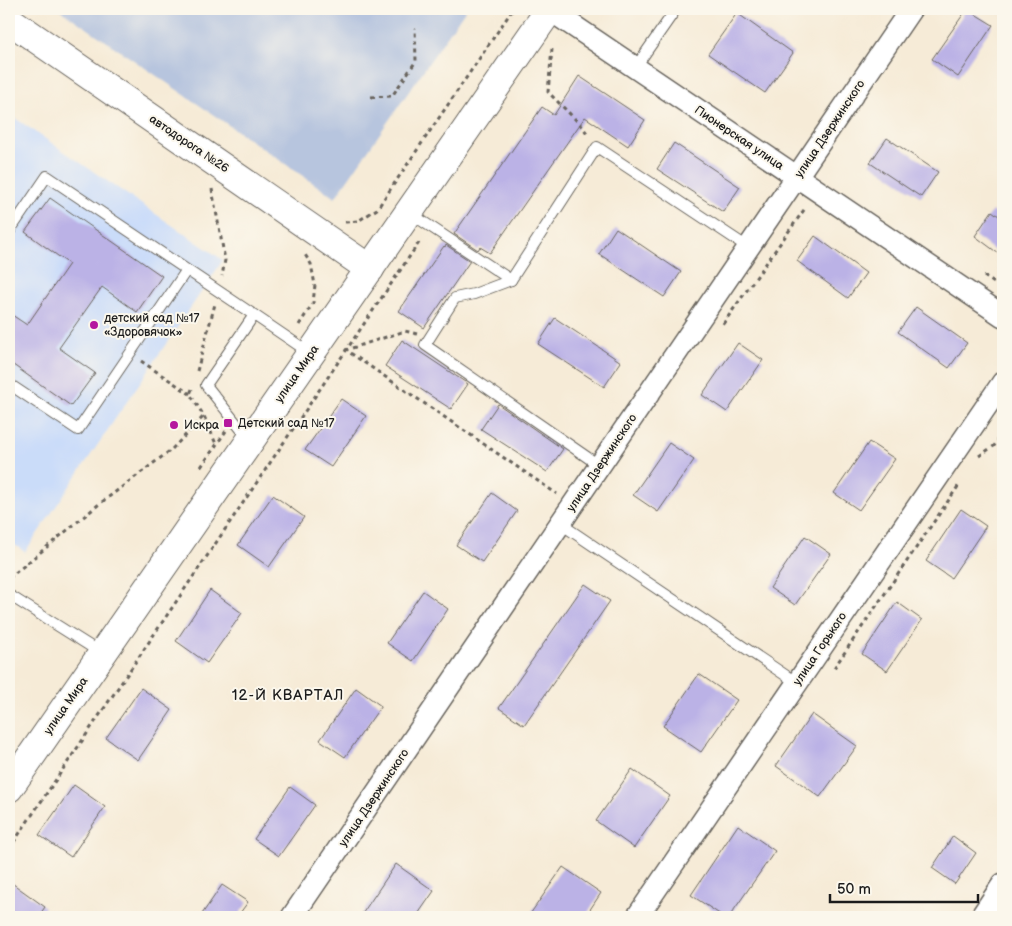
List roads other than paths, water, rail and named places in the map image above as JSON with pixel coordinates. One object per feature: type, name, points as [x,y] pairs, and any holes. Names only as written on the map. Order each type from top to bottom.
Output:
[{"type":"street","name":"Пионерская улица","points":[[550,9],[1003,316]]},
{"type":"street","name":"улица Мира","points":[[9,788],[250,441],[301,347],[370,269],[419,220],[550,9]]},
{"type":"street","name":"улица Дзержинского","points":[[292,917],[911,9]]},
{"type":"street","name":"автодорога №26","points":[[9,20],[370,269]]},
{"type":"street","name":"улица Горького","points":[[637,917],[1003,382]]},
{"type":"street","points":[[981,917],[1003,884]]},
{"type":"lane","points":[[635,68],[676,9]]},
{"type":"lane","points":[[600,466],[425,345],[455,298],[474,294],[511,280],[597,147],[749,248]]},
{"type":"lane","points":[[9,232],[47,176],[301,347]]},
{"type":"lane","points":[[419,220],[511,280]]},
{"type":"lane","points":[[9,384],[78,430],[186,271]]},
{"type":"lane","points":[[250,441],[206,385],[254,315]]},
{"type":"lane","points":[[561,524],[797,683]]},
{"type":"lane","points":[[9,595],[102,654]]},
{"type":"place","name":"детский сад №17 «Здоровячок»","points":[[94,325]]},
{"type":"place","name":"Детский сад №17","points":[[228,423]]},
{"type":"place","name":"Искра","points":[[174,425]]},
{"type":"district","name":"12-Й КВАРТАЛ","points":[[288,695]]}]
